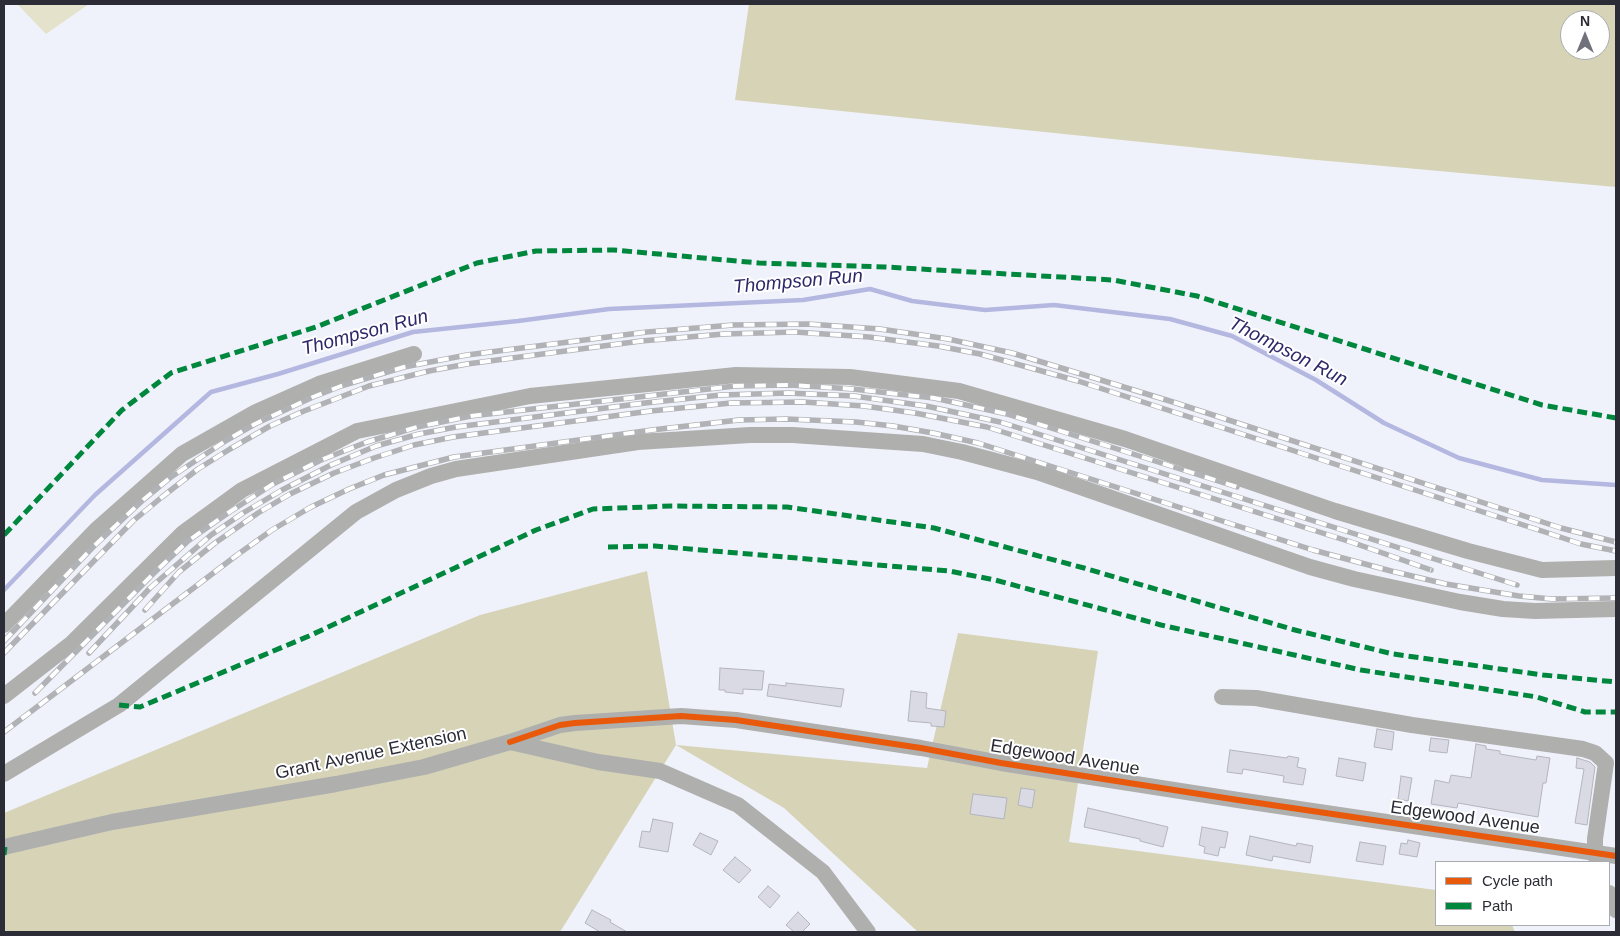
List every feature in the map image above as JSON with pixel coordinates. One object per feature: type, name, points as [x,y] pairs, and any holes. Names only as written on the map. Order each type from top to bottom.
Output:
[{"type":"street","points":[[4,625],[96,530],[182,454],[256,412],[310,388],[414,354]]},
{"type":"street","points":[[4,696],[72,643],[183,533],[242,490],[358,431],[530,396],[736,375],[850,377],[959,390],[1125,439],[1335,511],[1468,551],[1542,570],[1616,568]]},
{"type":"street","points":[[4,774],[119,705],[356,512],[396,490],[431,476],[464,467],[638,442],[750,434],[923,444],[981,456],[1037,472],[1310,567],[1354,580],[1503,609],[1535,611],[1616,609]]},
{"type":"street","points":[[1222,697],[1256,698],[1412,725],[1583,749],[1611,762],[1596,857]]},
{"type":"street","name":"Edgewood Avenue","points":[[510,742],[560,725],[575,722],[681,716],[736,720],[1596,857],[1616,856]]},
{"type":"street","name":"Grant Avenue Extension","points":[[4,847],[112,822],[336,784],[424,766],[510,742],[598,762],[660,771],[738,805],[823,872],[868,932]]},
{"type":"street","points":[[1610,895],[1616,910]]},
{"type":"shaded area","points":[[17,4],[89,4],[46,34]]},
{"type":"shaded area","points":[[749,4],[1616,4],[1616,187],[1306,159],[735,100]]},
{"type":"shaded area","points":[[647,571],[676,745],[560,932],[4,932],[4,813],[480,615]]},
{"type":"shaded area","points":[[958,633],[1098,651],[1069,842],[1435,890],[1435,926],[1512,926],[1515,932],[918,932],[784,808],[676,745],[927,768]]},
{"type":"building","points":[[720,668],[764,671],[762,690],[743,689],[743,694],[719,690]]},
{"type":"building","points":[[786,683],[844,689],[841,707],[767,696],[769,684],[786,686]]},
{"type":"building","points":[[911,691],[927,693],[926,708],[946,711],[944,727],[931,726],[931,723],[908,721]]},
{"type":"building","points":[[1377,729],[1394,732],[1392,750],[1374,747]]},
{"type":"building","points":[[1431,738],[1449,740],[1447,753],[1429,751]]},
{"type":"building","points":[[1476,744],[1486,746],[1486,749],[1500,751],[1500,754],[1536,760],[1537,756],[1550,758],[1546,783],[1543,783],[1538,817],[1458,803],[1457,808],[1431,804],[1435,780],[1449,783],[1451,775],[1471,778]]},
{"type":"building","points":[[1230,750],[1299,758],[1297,767],[1306,769],[1303,785],[1283,782],[1284,776],[1243,769],[1242,774],[1227,772]]},
{"type":"building","points":[[1339,758],[1366,763],[1363,781],[1336,776]]},
{"type":"building","points":[[1577,758],[1590,762],[1595,767],[1587,825],[1575,823],[1584,769],[1576,768]]},
{"type":"building","points":[[1401,776],[1412,778],[1408,801],[1398,799]]},
{"type":"building","points":[[1021,788],[1035,790],[1032,808],[1018,805]]},
{"type":"building","points":[[973,794],[1007,798],[1004,819],[970,814]]},
{"type":"building","points":[[1088,808],[1168,827],[1163,847],[1140,841],[1140,839],[1084,827]]},
{"type":"building","points":[[653,819],[673,823],[668,852],[639,847],[642,831],[650,832]]},
{"type":"building","points":[[1202,827],[1228,832],[1225,848],[1220,847],[1218,856],[1204,853],[1205,847],[1199,845]]},
{"type":"building","points":[[700,833],[718,841],[711,855],[693,845]]},
{"type":"building","points":[[1250,836],[1296,846],[1297,843],[1313,846],[1310,863],[1273,856],[1272,861],[1246,855]]},
{"type":"building","points":[[1408,840],[1420,843],[1417,857],[1399,854],[1401,843],[1407,844]]},
{"type":"building","points":[[1360,842],[1386,846],[1383,865],[1356,861]]},
{"type":"building","points":[[735,857],[751,870],[739,883],[723,870]]},
{"type":"building","points":[[768,886],[780,896],[770,908],[758,897]]},
{"type":"building","points":[[592,910],[611,920],[610,922],[627,932],[600,932],[585,923]]},
{"type":"building","points":[[798,912],[810,924],[802,932],[794,932],[786,925]]},
{"type":"waterway","name":"Thompson Run","points":[[4,590],[95,495],[211,392],[278,374],[413,332],[609,309],[803,300],[870,289],[912,301],[985,310],[1054,305],[1170,319],[1232,336],[1316,380],[1384,423],[1459,458],[1542,480],[1616,485]]},
{"type":"railway","points":[[4,641],[93,547],[143,500],[171,477],[255,424],[313,397],[341,386],[404,367],[467,355],[647,332],[733,325],[808,324],[880,329],[948,339],[1012,353],[1173,402],[1561,528],[1616,542]]},
{"type":"railway","points":[[4,653],[133,521],[198,469],[270,426],[369,386],[429,371],[467,364],[641,341],[724,334],[795,332],[869,337],[938,346],[980,354],[1078,381],[1581,544],[1616,551]]},
{"type":"railway","points":[[35,693],[188,541],[273,484],[321,460],[367,442],[417,427],[471,416],[735,386],[790,385],[853,389],[934,398],[1007,414],[1237,487]]},
{"type":"railway","points":[[89,653],[150,588],[211,535],[282,490],[331,465],[376,446],[419,434],[456,427],[721,395],[788,393],[854,396],[926,406],[1000,422],[1517,585]]},
{"type":"railway","points":[[145,610],[179,572],[215,543],[258,513],[290,494],[334,473],[374,458],[414,445],[453,437],[651,411],[731,403],[803,402],[864,406],[915,413],[987,427],[1354,543],[1431,570]]},
{"type":"railway","points":[[4,732],[272,530],[311,507],[349,489],[384,475],[454,457],[739,420],[786,419],[856,422],[933,433],[978,443],[1313,550],[1391,571],[1446,584],[1519,596],[1552,599],[1616,598]]},
{"type":"marked path","points":[[4,535],[122,410],[171,373],[316,327],[477,263],[536,251],[614,250],[759,263],[885,267],[1113,280],[1197,296],[1542,405],[1616,418]]},
{"type":"marked path","points":[[119,705],[140,707],[309,636],[536,530],[593,509],[672,506],[787,507],[934,528],[1084,568],[1295,630],[1393,654],[1543,675],[1616,682]]},
{"type":"marked path","points":[[608,547],[655,546],[949,571],[995,580],[1161,625],[1361,670],[1537,697],[1585,712],[1616,712]]},
{"type":"marked path","points":[[4,855],[5,847]]},
{"type":"cycle path","points":[[510,742],[560,725],[575,723],[681,716],[736,720],[1238,800],[1616,856]]}]
